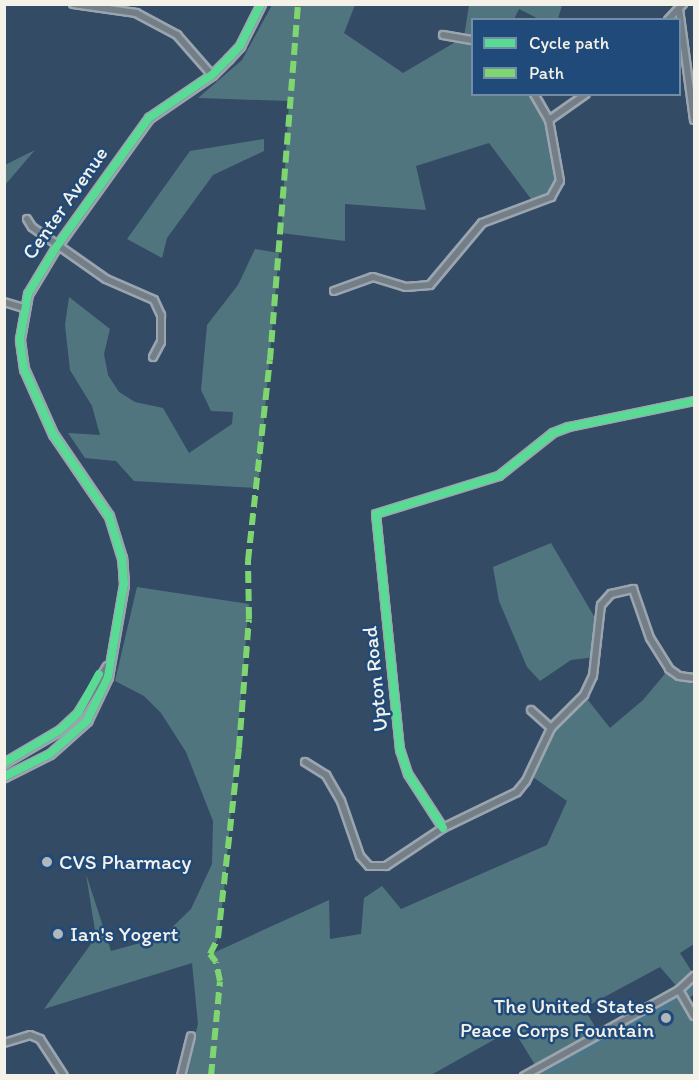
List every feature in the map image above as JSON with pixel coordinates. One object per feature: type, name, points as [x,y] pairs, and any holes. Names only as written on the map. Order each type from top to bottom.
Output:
[{"type":"street","points":[[73,4],[136,12],[177,35],[212,75]]},
{"type":"street","name":"Center Avenue","points":[[4,763],[60,730],[78,713],[107,666],[122,606],[122,558],[109,516],[55,437],[33,393],[22,354],[24,308],[37,276],[148,118],[212,75],[240,46],[261,4]]},
{"type":"street","points":[[670,18],[681,7]]},
{"type":"street","points":[[681,7],[694,120]]},
{"type":"street","points":[[443,35],[471,40]]},
{"type":"street","points":[[334,291],[373,277],[406,287],[430,285],[482,223],[551,197],[560,181],[549,120],[535,96]]},
{"type":"street","points":[[549,120],[583,96]]},
{"type":"street","points":[[27,219],[57,246],[106,279],[154,300],[161,315],[161,342],[153,357]]},
{"type":"street","points":[[4,302],[24,308]]},
{"type":"street","name":"Upton Road","points":[[443,828],[408,774],[400,750],[376,514],[499,476],[553,433],[569,427],[694,401]]},
{"type":"street","points":[[305,762],[326,775],[340,801],[360,856],[369,866],[386,866],[443,828],[517,792],[530,775],[551,728],[584,695],[593,676],[601,605],[621,589],[633,589],[650,638],[669,669],[679,676],[694,678]]},
{"type":"street","name":"Center Avenue","points":[[4,777],[50,754],[87,721],[108,677],[107,666]]},
{"type":"street","points":[[531,710],[551,728]]},
{"type":"street","points":[[524,1076],[679,990],[694,976]]},
{"type":"street","points":[[679,990],[694,1016]]},
{"type":"street","points":[[4,1043],[30,1035],[40,1039],[64,1076]]},
{"type":"street","points":[[181,1076],[191,1036]]},
{"type":"green space","points":[[272,5],[355,5],[344,33],[403,73],[464,37],[469,5],[562,5],[558,18],[537,18],[519,9],[514,18],[471,18],[471,96],[535,96],[549,120],[560,181],[551,197],[534,203],[489,143],[416,166],[426,210],[345,204],[345,241],[281,233],[289,101],[198,98],[242,60]]},
{"type":"green space","points":[[264,139],[264,151],[213,175],[167,238],[162,258],[127,239],[190,151]]},
{"type":"green space","points":[[35,150],[5,185],[5,165]]},
{"type":"green space","points":[[255,249],[279,253],[258,488],[134,481],[116,461],[85,458],[68,433],[100,435],[92,406],[70,370],[65,325],[69,297],[110,329],[104,354],[108,375],[119,392],[135,402],[163,408],[189,453],[232,424],[233,412],[211,411],[201,390],[207,325],[238,285]]},
{"type":"green space","points":[[551,543],[598,623],[596,657],[571,660],[540,681],[527,667],[499,601],[493,567]]},
{"type":"green space","points":[[137,587],[249,604],[224,892],[218,938],[211,954],[329,900],[330,939],[361,934],[364,898],[382,886],[401,909],[547,845],[567,801],[530,775],[551,728],[584,695],[610,728],[643,700],[669,669],[690,678],[694,687],[694,944],[680,953],[694,975],[694,994],[686,1001],[694,1016],[694,1075],[530,1075],[537,1068],[513,1029],[431,1075],[185,1075],[198,1024],[192,963],[44,1009],[96,937],[86,874],[111,951],[162,937],[191,909],[212,864],[213,821],[186,752],[161,713],[144,696],[115,681]],"holes":[[[660,967],[679,989],[598,1032],[584,1008]]]},
{"type":"waterway","points":[[690,991],[694,988]]},
{"type":"waterway","points":[[543,1076],[675,1001]]},
{"type":"marked path","points":[[211,1076],[220,981],[216,962],[210,954],[218,938],[239,748],[249,619],[248,561],[270,360],[298,4]]},
{"type":"cycle path","points":[[4,777],[50,754],[87,721],[108,677],[124,584],[122,558],[109,516],[53,434],[24,369],[20,339],[28,294],[57,246],[149,118],[212,75],[228,59],[240,46],[261,4]]},
{"type":"cycle path","points":[[443,828],[408,774],[400,750],[376,514],[499,476],[553,433],[569,427],[694,401]]},
{"type":"cycle path","points":[[4,763],[60,730],[78,713],[99,674]]},
{"type":"place","name":"CVS Pharmacy","points":[[47,862]]},
{"type":"place","name":"Ian's Yogert","points":[[58,934]]},
{"type":"place","name":"The United States Peace Corps Fountain","points":[[666,1018]]}]
